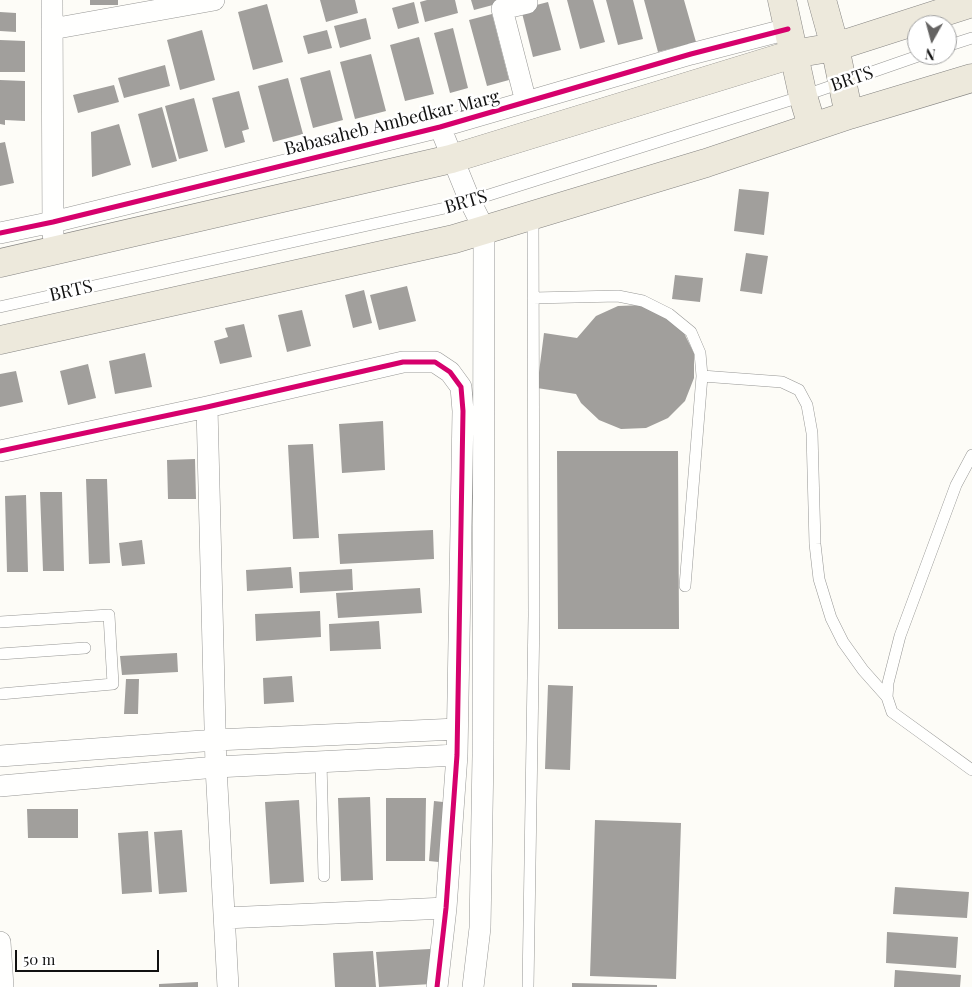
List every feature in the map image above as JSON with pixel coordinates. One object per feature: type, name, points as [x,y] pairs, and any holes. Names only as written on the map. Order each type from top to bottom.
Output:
[{"type":"main road","points":[[782,0],[803,96],[812,126]]},
{"type":"main road","points":[[835,48],[972,3]]},
{"type":"main road","name":"Babasaheb Ambedkar Marg","points":[[0,263],[452,159],[791,41],[825,10],[849,115]]},
{"type":"main road","name":"Babasaheb Ambedkar Marg","points":[[791,41],[835,48]]},
{"type":"main road","points":[[0,340],[454,239],[729,156],[812,126],[972,78]]},
{"type":"street","points":[[52,0],[54,122],[52,252]]},
{"type":"street","points":[[52,29],[214,0]]},
{"type":"street","points":[[526,102],[502,10],[527,3]]},
{"type":"street","name":"Babasaheb Ambedkar Marg","points":[[0,233],[53,222],[440,127],[526,102],[791,41]]},
{"type":"street","points":[[440,127],[470,201],[484,229],[483,775],[480,928],[473,987]]},
{"type":"street","points":[[0,450],[207,407],[403,362],[435,362],[450,372],[461,387],[463,411],[457,729],[446,908],[437,987]]},
{"type":"street","points":[[207,407],[216,766],[228,987]]},
{"type":"street","points":[[0,756],[216,740],[457,729]]},
{"type":"street","points":[[0,786],[216,766],[456,755]]},
{"type":"street","points":[[225,918],[446,908]]},
{"type":"street","points":[[0,942],[3,987]]},
{"type":"lane","points":[[957,43],[972,38]]},
{"type":"lane","name":"BRTS","points":[[0,307],[470,201],[803,96],[907,60]]},
{"type":"lane","points":[[528,987],[534,615],[534,215]]},
{"type":"lane","points":[[534,298],[618,296],[651,305],[669,314],[691,332],[700,353],[702,376],[685,586]]},
{"type":"lane","points":[[702,376],[782,382],[799,390],[807,405],[812,433],[815,544],[819,579],[831,618],[843,642],[862,670],[887,697]]},
{"type":"lane","points":[[972,455],[956,485],[900,636],[888,683],[887,697],[892,712],[972,770]]},
{"type":"lane","points":[[0,622],[109,614],[113,684],[0,694]]},
{"type":"lane","points":[[0,654],[85,648]]},
{"type":"lane","points":[[321,762],[324,876]]},
{"type":"building","points":[[90,0],[118,0],[118,5],[90,5]]},
{"type":"building","points":[[320,0],[355,0],[358,13],[326,22]]},
{"type":"building","points":[[427,0],[455,0],[458,13],[425,22],[420,2]]},
{"type":"building","points":[[471,0],[504,0],[504,2],[474,10]]},
{"type":"building","points":[[567,0],[593,0],[605,42],[580,49]]},
{"type":"building","points":[[606,0],[633,0],[643,39],[618,45]]},
{"type":"building","points":[[644,0],[684,0],[696,42],[658,52]]},
{"type":"building","points":[[414,2],[419,23],[398,29],[392,8]]},
{"type":"building","points":[[548,2],[561,50],[533,57],[521,9]]},
{"type":"building","points":[[267,4],[283,62],[253,70],[238,12]]},
{"type":"building","points":[[0,12],[16,13],[16,32],[0,31]]},
{"type":"building","points":[[492,14],[509,80],[487,86],[469,20]]},
{"type":"building","points":[[366,18],[371,39],[340,48],[334,26]]},
{"type":"building","points":[[453,28],[468,88],[450,93],[434,33]]},
{"type":"building","points":[[202,30],[215,80],[180,90],[167,40]]},
{"type":"building","points":[[327,30],[332,48],[308,54],[303,36]]},
{"type":"building","points":[[419,37],[434,94],[405,101],[390,45]]},
{"type":"building","points":[[0,40],[25,41],[25,72],[0,72]]},
{"type":"building","points":[[371,54],[386,111],[355,119],[340,62]]},
{"type":"building","points":[[165,65],[170,86],[124,98],[118,78]]},
{"type":"building","points":[[330,70],[343,120],[313,128],[300,78]]},
{"type":"building","points":[[288,78],[303,134],[273,142],[258,86]]},
{"type":"building","points":[[0,80],[25,81],[25,121],[5,120],[5,125],[0,124]]},
{"type":"building","points":[[114,85],[119,102],[78,113],[73,95]]},
{"type":"building","points":[[239,91],[249,129],[242,131],[245,142],[225,148],[212,98]]},
{"type":"building","points":[[194,98],[208,151],[179,159],[165,106]]},
{"type":"building","points":[[162,107],[177,161],[152,168],[138,114]]},
{"type":"building","points":[[119,124],[131,165],[92,177],[91,132]]},
{"type":"building","points":[[5,142],[14,183],[0,186],[0,143]]},
{"type":"building","points":[[739,189],[769,192],[764,235],[734,231]]},
{"type":"building","points":[[746,253],[768,256],[762,294],[740,291]]},
{"type":"building","points":[[675,275],[703,278],[700,302],[672,299]]},
{"type":"building","points":[[407,286],[416,321],[379,330],[370,295]]},
{"type":"building","points":[[364,290],[372,323],[353,328],[345,295]]},
{"type":"building","points":[[643,305],[666,314],[683,331],[694,353],[694,378],[685,401],[668,418],[646,428],[621,429],[599,420],[581,403],[576,394],[537,388],[544,333],[577,338],[596,316],[618,306]]},
{"type":"building","points":[[302,310],[311,346],[287,352],[278,315]]},
{"type":"building","points":[[244,324],[252,357],[220,364],[214,341],[228,337],[225,328]]},
{"type":"building","points":[[145,353],[152,387],[115,394],[109,361]]},
{"type":"building","points":[[88,364],[96,398],[68,405],[60,371]]},
{"type":"building","points":[[16,371],[23,402],[0,407],[0,374]]},
{"type":"building","points":[[383,421],[385,470],[342,473],[339,424]]},
{"type":"building","points":[[313,444],[319,538],[293,539],[288,445]]},
{"type":"building","points":[[557,451],[678,451],[679,629],[558,629]]},
{"type":"building","points":[[195,459],[196,499],[168,499],[167,460]]},
{"type":"building","points":[[86,479],[107,479],[110,563],[89,564]]},
{"type":"building","points":[[40,492],[62,492],[64,571],[43,571]]},
{"type":"building","points":[[26,495],[28,572],[7,572],[5,496]]},
{"type":"building","points":[[433,530],[434,559],[340,564],[338,534]]},
{"type":"building","points":[[142,540],[145,564],[122,566],[119,543]]},
{"type":"building","points":[[291,567],[293,588],[247,591],[246,570]]},
{"type":"building","points":[[352,569],[353,590],[300,593],[299,572]]},
{"type":"building","points":[[420,588],[422,613],[338,618],[336,593]]},
{"type":"building","points":[[320,611],[321,637],[256,641],[255,614]]},
{"type":"building","points":[[379,621],[381,649],[330,651],[329,624]]},
{"type":"building","points":[[177,653],[178,672],[122,675],[120,656]]},
{"type":"building","points":[[292,676],[294,702],[264,704],[263,678]]},
{"type":"building","points":[[126,679],[139,679],[138,714],[124,714]]},
{"type":"building","points":[[548,685],[573,686],[570,770],[545,769]]},
{"type":"building","points":[[370,797],[373,880],[341,881],[338,798]]},
{"type":"building","points":[[386,798],[426,798],[425,861],[386,861]]},
{"type":"building","points":[[299,800],[304,882],[270,884],[265,802]]},
{"type":"building","points":[[434,801],[452,803],[448,863],[429,861]]},
{"type":"building","points":[[27,809],[78,809],[78,838],[28,838]]},
{"type":"building","points":[[595,820],[681,823],[676,979],[590,976]]},
{"type":"building","points":[[182,830],[187,892],[159,894],[154,832]]},
{"type":"building","points":[[148,831],[152,892],[122,894],[118,833]]},
{"type":"building","points":[[895,887],[969,892],[967,918],[893,914]]},
{"type":"building","points":[[887,932],[958,937],[956,968],[886,963]]},
{"type":"building","points":[[430,949],[432,984],[379,987],[376,952]]},
{"type":"building","points":[[373,951],[376,987],[335,987],[333,953]]},
{"type":"building","points":[[895,970],[961,975],[960,987],[894,987]]},
{"type":"building","points":[[198,982],[198,987],[159,987],[159,984]]},
{"type":"building","points":[[572,983],[657,985],[657,987],[572,987]]},
{"type":"cycle path","points":[[0,233],[53,222],[440,127],[691,54],[788,29]]},
{"type":"cycle path","points":[[0,451],[207,407],[403,362],[435,362],[450,372],[461,387],[463,411],[457,755],[446,908],[437,987]]}]
